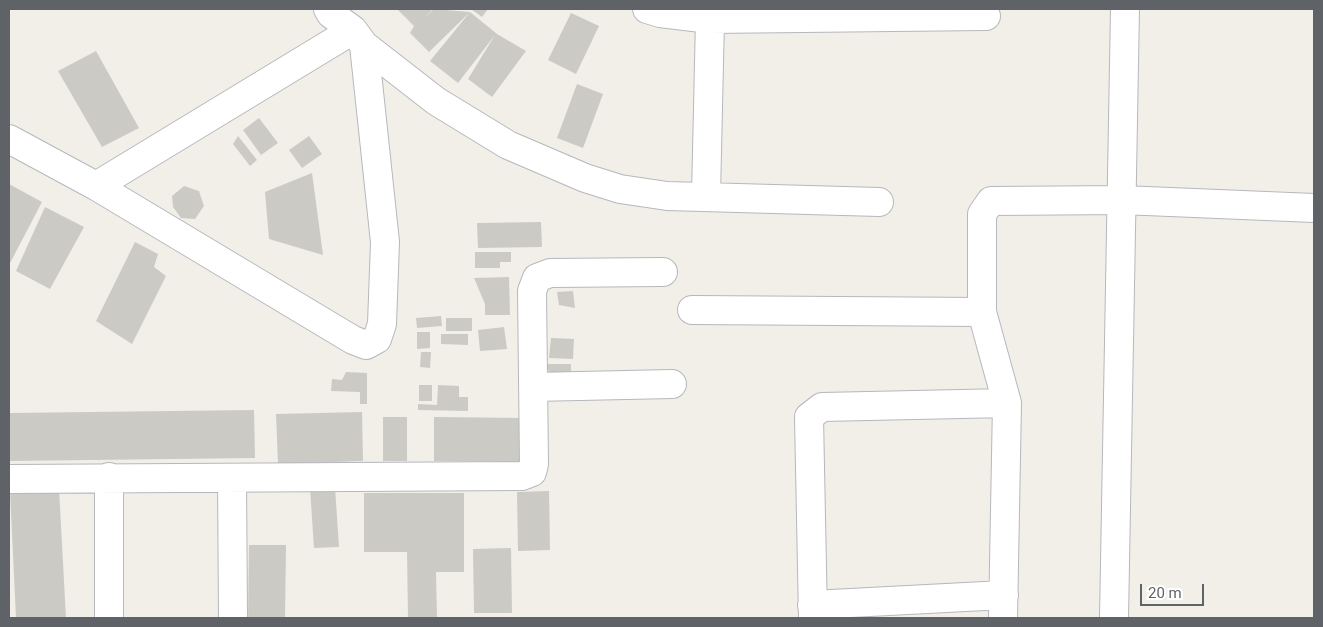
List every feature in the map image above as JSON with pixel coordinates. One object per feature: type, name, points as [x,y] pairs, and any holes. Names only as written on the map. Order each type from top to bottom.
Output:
[{"type":"street","points":[[328,9],[331,14],[355,28],[436,101],[508,145],[585,178],[620,189],[667,196],[878,202]]},
{"type":"street","points":[[647,9],[660,13],[710,19],[986,16]]},
{"type":"street","points":[[1114,618],[1125,9]]},
{"type":"street","points":[[706,196],[710,19]]},
{"type":"street","points":[[96,186],[355,28]]},
{"type":"street","points":[[9,138],[96,186],[353,340],[366,345],[377,339],[382,324],[385,242],[355,28]]},
{"type":"street","points":[[1007,403],[822,407],[809,417],[812,612],[1004,606],[1007,403],[982,312],[982,214],[991,201],[1122,200],[1314,208]]},
{"type":"street","points":[[9,478],[522,476],[532,472],[534,464],[532,291],[537,278],[550,273],[663,272]]},
{"type":"street","points":[[692,310],[982,312]]},
{"type":"street","points":[[533,386],[672,384]]},
{"type":"street","points":[[109,478],[109,618]]},
{"type":"street","points":[[232,478],[233,618]]},
{"type":"building","points":[[397,9],[433,9],[423,19],[434,9],[470,12],[429,52],[410,33],[414,26]]},
{"type":"building","points":[[471,9],[488,9],[482,17]]},
{"type":"building","points":[[470,12],[497,34],[526,51],[492,97],[468,79],[495,35],[458,83],[430,61]]},
{"type":"building","points":[[571,13],[599,26],[576,74],[548,60]]},
{"type":"building","points":[[96,51],[139,128],[102,147],[58,71]]},
{"type":"building","points":[[577,84],[603,94],[583,148],[557,138]]},
{"type":"building","points":[[259,118],[278,143],[261,155],[243,130]]},
{"type":"building","points":[[238,136],[257,160],[250,166],[233,144]]},
{"type":"building","points":[[309,136],[322,154],[302,168],[289,150]]},
{"type":"building","points":[[312,173],[323,255],[269,239],[265,192]]},
{"type":"building","points":[[9,184],[42,202],[9,265]]},
{"type":"building","points":[[184,186],[199,191],[204,206],[195,219],[181,218],[173,207],[172,196]]},
{"type":"building","points":[[45,207],[84,227],[50,289],[16,271]]},
{"type":"building","points":[[541,222],[542,247],[478,248],[477,223]]},
{"type":"building","points":[[135,242],[158,254],[154,267],[166,276],[132,344],[96,321]]},
{"type":"building","points":[[475,252],[511,252],[511,262],[500,262],[500,268],[475,268]]},
{"type":"building","points":[[509,277],[510,315],[485,315],[485,304],[474,278]]},
{"type":"building","points":[[573,291],[575,308],[559,305],[557,292]]},
{"type":"building","points":[[441,316],[442,326],[417,328],[416,318]]},
{"type":"building","points":[[446,318],[472,318],[472,331],[446,331]]},
{"type":"building","points":[[504,327],[507,349],[480,351],[478,330]]},
{"type":"building","points":[[417,332],[430,332],[430,348],[417,349]]},
{"type":"building","points":[[441,334],[468,334],[468,345],[441,344]]},
{"type":"building","points":[[551,338],[574,339],[573,359],[549,358]]},
{"type":"building","points":[[421,352],[431,352],[430,368],[420,367]]},
{"type":"building","points":[[546,364],[571,364],[571,378],[551,377]]},
{"type":"building","points":[[346,372],[367,373],[367,404],[360,404],[360,392],[331,391],[332,379],[342,380]]},
{"type":"building","points":[[419,385],[432,385],[432,401],[419,401]]},
{"type":"building","points":[[438,385],[459,386],[459,397],[468,397],[468,411],[418,410],[418,404],[437,405]]},
{"type":"building","points":[[254,410],[255,458],[9,461],[9,413]]},
{"type":"building","points":[[362,412],[363,461],[278,464],[276,414]]},
{"type":"building","points":[[383,417],[407,417],[407,461],[383,461]]},
{"type":"building","points":[[434,417],[524,418],[523,462],[434,461]]},
{"type":"building","points":[[335,487],[339,547],[314,548],[310,488]]},
{"type":"building","points":[[59,489],[66,618],[16,618],[10,491]]},
{"type":"building","points":[[549,491],[550,550],[518,551],[517,492]]},
{"type":"building","points":[[364,493],[464,493],[464,572],[436,572],[437,617],[408,617],[407,552],[364,552]]},
{"type":"building","points":[[249,545],[286,545],[285,618],[248,618]]},
{"type":"building","points":[[511,548],[512,613],[474,613],[473,549]]}]
